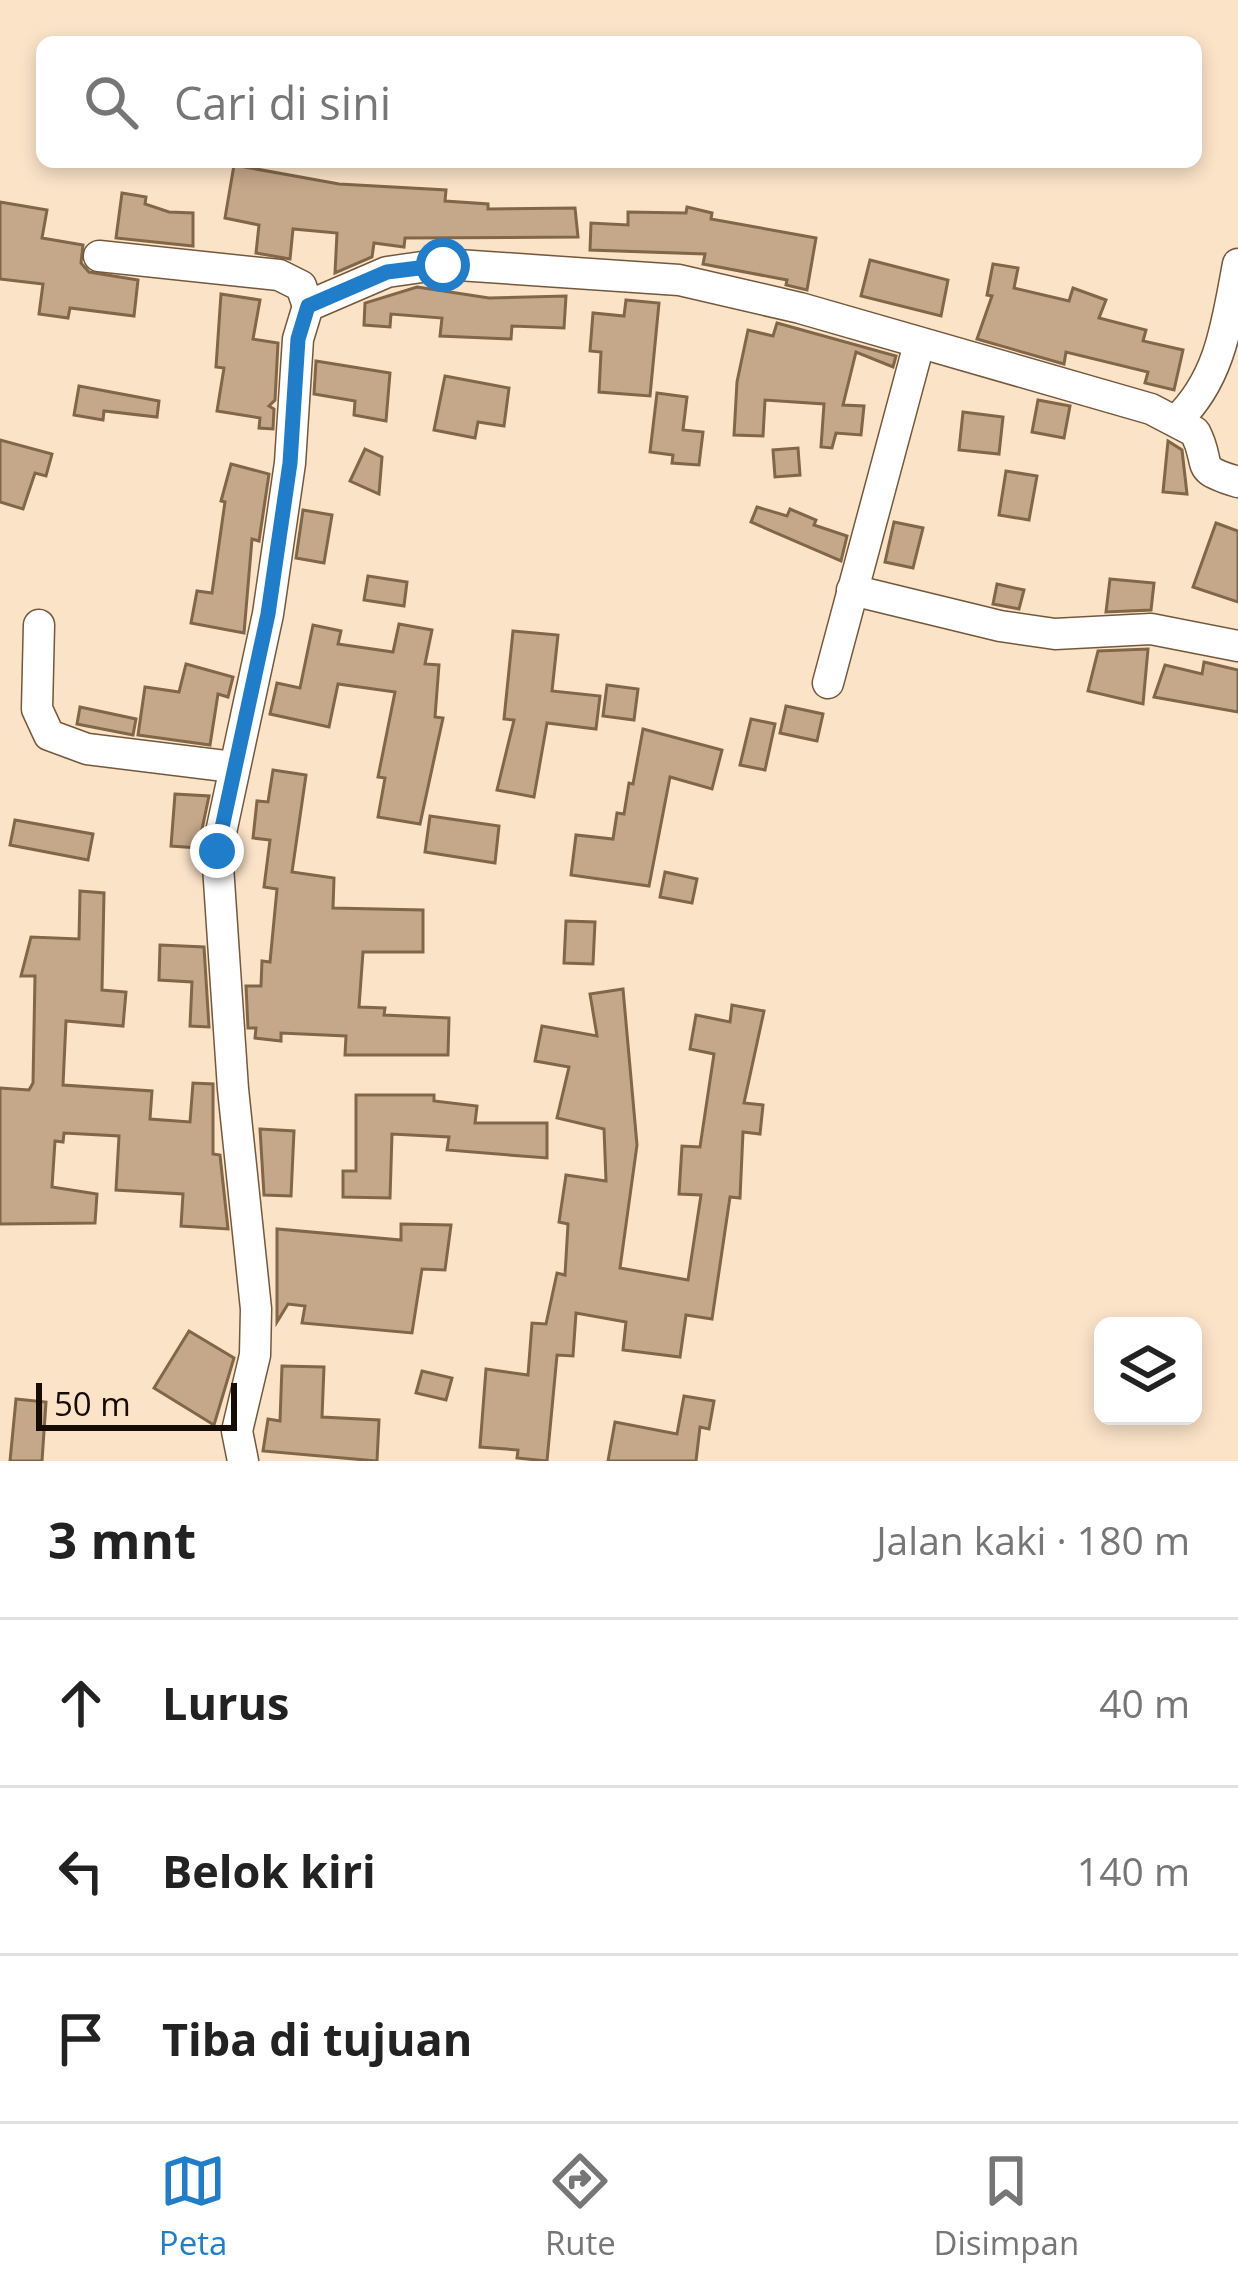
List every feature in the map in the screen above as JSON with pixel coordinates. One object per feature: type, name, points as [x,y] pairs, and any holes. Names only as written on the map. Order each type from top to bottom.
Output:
[{"type":"street","points":[[99,256],[279,275],[301,286],[308,306],[298,339],[290,463],[268,614],[217,851],[232,1089],[256,1309],[255,1355],[237,1431],[243,1461]]},
{"type":"street","points":[[1177,420],[1199,399],[1220,357],[1238,264]]},
{"type":"street","points":[[308,306],[387,272],[504,265],[679,280],[800,308],[1177,420],[1196,431],[1203,469],[1238,482]]},
{"type":"street","points":[[828,683],[919,344]]},
{"type":"street","points":[[852,590],[1018,629],[1055,634],[1151,629],[1238,646]]},
{"type":"street","points":[[39,625],[37,709],[49,735],[87,749],[233,766]]},
{"type":"building","points":[[233,168],[251,168],[339,184],[446,190],[445,201],[488,204],[488,209],[575,208],[578,237],[405,238],[404,247],[374,243],[372,257],[335,273],[337,233],[293,229],[290,259],[256,253],[259,225],[225,218]]},
{"type":"building","points":[[122,193],[146,197],[145,204],[169,212],[193,213],[193,246],[116,238]]},
{"type":"building","points":[[0,202],[47,210],[42,238],[83,245],[81,263],[89,272],[138,280],[134,316],[70,308],[68,318],[39,314],[43,284],[0,279]]},
{"type":"building","points":[[687,207],[712,213],[711,219],[816,238],[807,290],[786,285],[787,280],[703,264],[705,254],[590,250],[591,223],[628,225],[628,212],[686,213]]},
{"type":"building","points":[[870,260],[948,280],[941,316],[861,296]]},
{"type":"building","points":[[993,264],[1018,268],[1014,288],[1069,301],[1073,288],[1106,300],[1099,318],[1146,330],[1143,341],[1183,350],[1174,390],[1145,383],[1148,372],[1066,352],[1064,364],[977,339],[992,296],[987,295]]},
{"type":"building","points":[[417,287],[489,298],[566,296],[564,328],[512,326],[511,339],[440,336],[442,318],[391,314],[390,327],[364,325],[365,303]]},
{"type":"building","points":[[221,294],[260,300],[253,339],[278,343],[275,400],[269,406],[274,409],[273,429],[259,428],[260,418],[217,411],[224,368],[216,367]]},
{"type":"building","points":[[626,300],[659,303],[650,396],[599,392],[601,352],[590,351],[593,313],[624,316]]},
{"type":"building","points":[[777,323],[896,356],[893,367],[856,352],[843,405],[864,406],[861,435],[836,433],[832,448],[821,447],[824,404],[765,400],[763,436],[734,435],[737,382],[748,330],[773,336]]},
{"type":"building","points":[[316,361],[390,373],[386,421],[354,415],[355,401],[314,394]]},
{"type":"building","points":[[445,376],[509,388],[504,426],[478,422],[475,438],[434,430]]},
{"type":"building","points":[[79,386],[159,401],[157,417],[104,411],[103,420],[74,415]]},
{"type":"building","points":[[657,393],[687,397],[683,430],[703,432],[699,465],[672,463],[673,455],[650,452]]},
{"type":"building","points":[[1038,400],[1070,406],[1064,438],[1032,432]]},
{"type":"building","points":[[963,412],[1003,417],[999,454],[959,450]]},
{"type":"building","points":[[0,440],[52,454],[46,476],[35,473],[23,509],[0,502]]},
{"type":"building","points":[[1168,441],[1182,450],[1187,494],[1163,492]]},
{"type":"building","points":[[798,448],[800,475],[775,477],[773,450]]},
{"type":"building","points":[[365,449],[382,457],[379,494],[350,481]]},
{"type":"building","points":[[231,464],[269,474],[259,541],[252,539],[244,633],[191,623],[197,591],[212,593],[225,502],[221,501]]},
{"type":"building","points":[[1006,471],[1037,476],[1029,520],[999,515]]},
{"type":"building","points":[[757,507],[787,516],[790,509],[816,520],[814,525],[847,536],[841,561],[751,522]]},
{"type":"building","points":[[303,510],[332,515],[324,563],[296,558]]},
{"type":"building","points":[[894,522],[923,528],[913,568],[885,562]]},
{"type":"building","points":[[1216,523],[1238,531],[1238,602],[1193,587]]},
{"type":"building","points":[[368,576],[407,582],[404,606],[364,600]]},
{"type":"building","points":[[1110,579],[1154,583],[1151,610],[1106,612]]},
{"type":"building","points":[[997,584],[1024,590],[1019,609],[993,604]]},
{"type":"building","points":[[399,624],[432,630],[425,664],[439,665],[435,717],[443,718],[420,824],[378,817],[385,778],[378,777],[395,692],[338,684],[329,727],[270,714],[277,683],[300,688],[313,625],[341,631],[338,644],[393,652]]},
{"type":"building","points":[[513,631],[558,635],[552,691],[600,696],[596,729],[547,723],[534,797],[497,790],[514,720],[504,719]]},
{"type":"building","points":[[1148,649],[1143,704],[1088,691],[1098,651]]},
{"type":"building","points":[[1204,662],[1238,670],[1238,712],[1154,697],[1165,665],[1202,674]]},
{"type":"building","points":[[186,664],[233,677],[228,697],[218,694],[210,745],[138,735],[145,687],[179,692]]},
{"type":"building","points":[[607,685],[638,689],[634,720],[603,716]]},
{"type":"building","points":[[786,706],[823,714],[817,741],[780,733]]},
{"type":"building","points":[[80,707],[136,719],[133,735],[77,724]]},
{"type":"building","points":[[751,719],[775,724],[765,770],[740,765]]},
{"type":"building","points":[[643,729],[722,750],[712,789],[670,777],[649,886],[571,875],[576,835],[613,839],[617,813],[624,814],[629,783],[633,784]]},
{"type":"building","points":[[273,770],[306,775],[292,872],[334,878],[333,908],[423,910],[423,952],[363,952],[359,1007],[385,1008],[384,1015],[449,1018],[448,1055],[345,1055],[346,1036],[281,1033],[281,1041],[255,1038],[256,1028],[248,1028],[246,986],[261,986],[262,961],[270,962],[277,889],[264,887],[270,840],[253,838],[257,801],[268,802]]},
{"type":"building","points":[[175,794],[209,796],[198,848],[171,846]]},
{"type":"building","points":[[430,816],[499,826],[495,863],[425,852]]},
{"type":"building","points":[[15,820],[93,834],[88,860],[10,845]]},
{"type":"building","points":[[665,872],[697,879],[692,903],[660,897]]},
{"type":"building","points":[[80,891],[104,893],[102,990],[126,992],[123,1026],[66,1021],[63,1085],[152,1091],[150,1119],[190,1122],[193,1083],[213,1084],[213,1154],[220,1155],[228,1229],[181,1226],[183,1194],[116,1190],[119,1136],[64,1133],[63,1142],[55,1141],[52,1187],[97,1194],[95,1223],[0,1224],[0,1088],[29,1090],[33,1083],[35,976],[21,976],[31,937],[79,939]]},
{"type":"building","points":[[566,921],[595,922],[593,964],[564,963]]},
{"type":"building","points":[[160,945],[204,947],[209,1027],[190,1026],[192,982],[159,980]]},
{"type":"building","points":[[623,989],[637,1145],[620,1268],[688,1280],[701,1195],[679,1194],[682,1146],[700,1147],[714,1054],[690,1049],[696,1015],[730,1022],[732,1005],[764,1011],[744,1103],[763,1105],[760,1134],[743,1132],[740,1198],[730,1197],[712,1319],[686,1315],[680,1357],[623,1350],[626,1322],[576,1313],[573,1356],[557,1355],[547,1461],[517,1458],[518,1450],[480,1447],[486,1369],[528,1375],[532,1323],[546,1324],[557,1273],[565,1275],[568,1224],[559,1222],[566,1175],[606,1181],[604,1129],[557,1118],[569,1067],[535,1061],[542,1026],[597,1036],[590,994]]},
{"type":"building","points":[[356,1095],[434,1095],[434,1101],[477,1106],[475,1123],[547,1123],[547,1158],[447,1150],[449,1137],[392,1134],[390,1198],[343,1197],[343,1171],[356,1171]]},
{"type":"building","points":[[260,1129],[294,1131],[291,1196],[264,1195]]},
{"type":"building","points":[[401,1224],[451,1225],[445,1270],[422,1269],[412,1333],[302,1323],[305,1306],[288,1304],[277,1322],[277,1229],[401,1240]]},
{"type":"building","points":[[189,1331],[234,1358],[214,1425],[154,1388]]},
{"type":"building","points":[[282,1366],[324,1367],[322,1417],[379,1420],[377,1461],[263,1451],[268,1419],[280,1421]]},
{"type":"building","points":[[422,1371],[452,1378],[446,1400],[416,1393]]},
{"type":"building","points":[[684,1396],[714,1401],[709,1429],[700,1427],[696,1461],[608,1461],[615,1422],[677,1434]]},
{"type":"building","points":[[16,1399],[46,1402],[42,1461],[10,1461]]},
{"type":"route","points":[[217,851],[224,801],[268,614],[290,463],[298,339],[308,306],[387,272],[443,265]]}]
